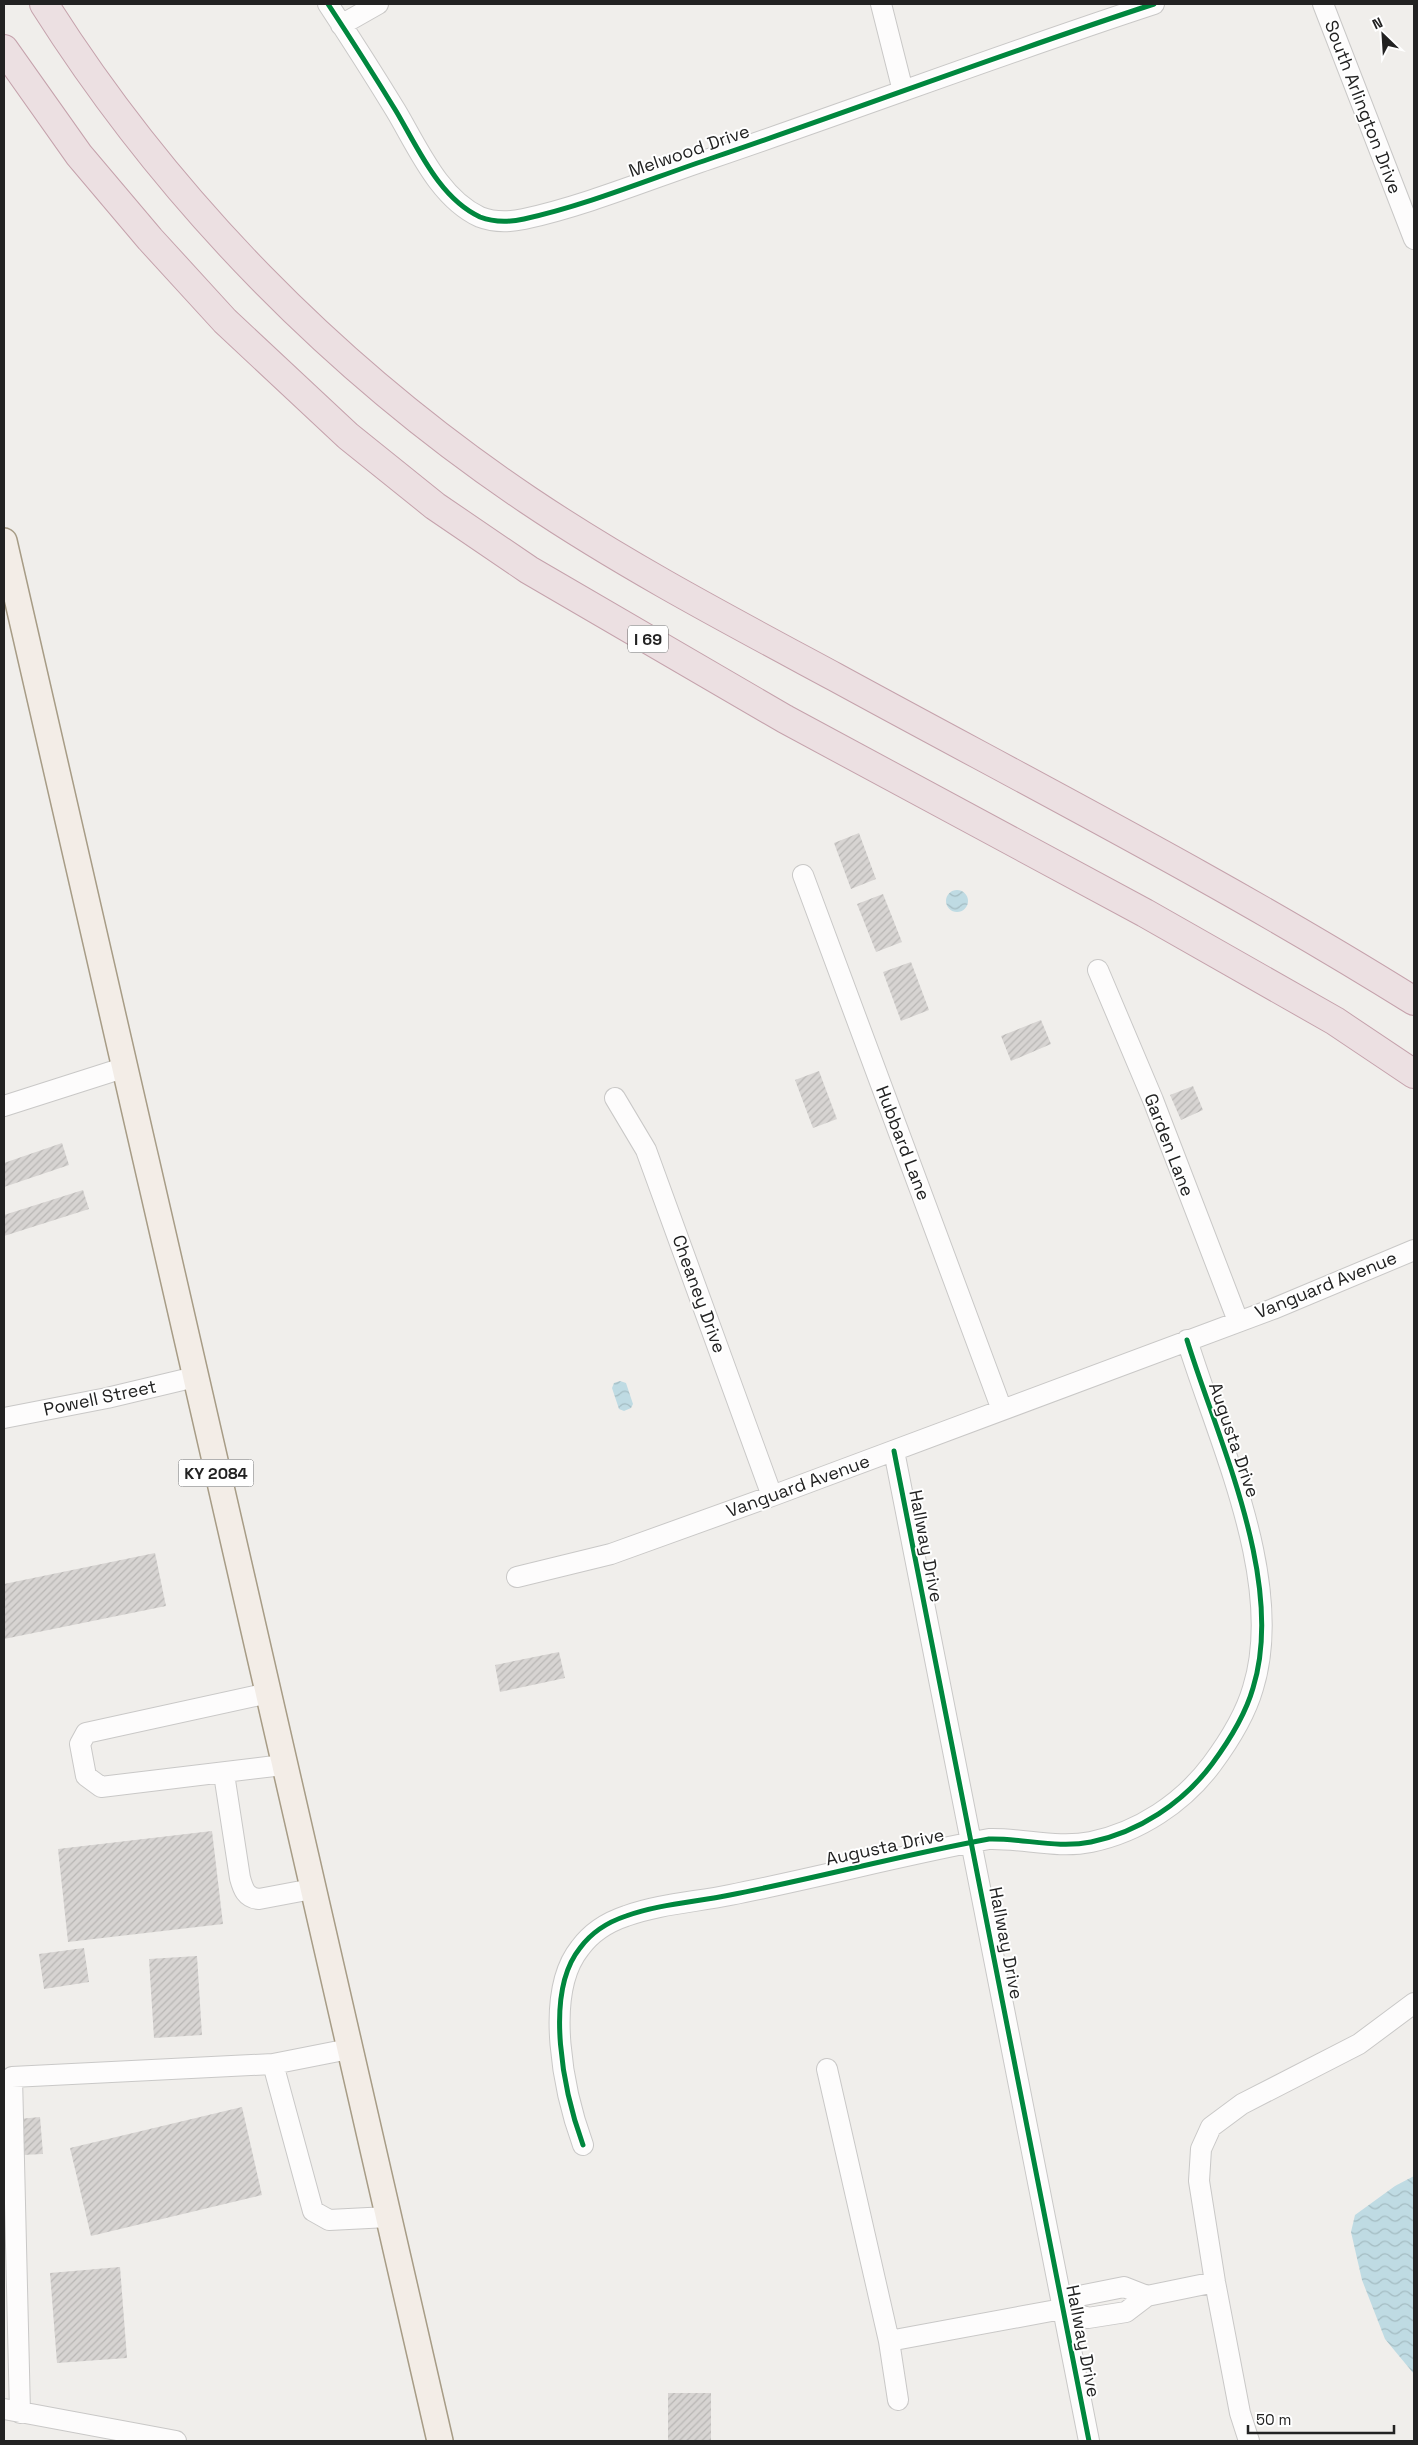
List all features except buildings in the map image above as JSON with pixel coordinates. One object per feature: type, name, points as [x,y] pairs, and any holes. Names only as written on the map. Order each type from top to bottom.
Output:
[{"type":"highway","points":[[44,4],[94,78],[138,138],[214,228],[281,298],[351,363],[476,463],[602,547],[712,610],[1223,888],[1353,963],[1414,1001]]},
{"type":"highway","name":"I 69","points":[[5,51],[79,155],[150,239],[225,321],[348,436],[435,506],[529,570],[768,710],[1154,917],[1335,1022],[1414,1074]]},
{"type":"main road","name":"KY 2084","points":[[4,540],[269,1693],[283,1765],[440,2441]]},
{"type":"street","name":"Melwood Drive","points":[[328,4],[424,158],[451,196],[467,209],[483,218],[501,221],[520,220],[541,215],[608,193],[1034,43],[1154,4]]},
{"type":"street","points":[[341,25],[378,4]]},
{"type":"street","points":[[881,4],[903,90]]},
{"type":"street","name":"South Arlington Drive","points":[[1323,4],[1414,238]]},
{"type":"street","name":"Hubbard Lane","points":[[802,876],[1002,1410]]},
{"type":"street","name":"Garden Lane","points":[[1098,970],[1153,1100],[1238,1321]]},
{"type":"street","points":[[4,1106],[124,1068]]},
{"type":"street","name":"Cheaney Drive","points":[[615,1098],[646,1150],[772,1496]]},
{"type":"street","name":"Vanguard Avenue","points":[[517,1577],[611,1554],[772,1496],[1238,1321],[1414,1250]]},
{"type":"street","name":"Augusta Drive","points":[[583,2145],[575,2123],[566,2076],[560,2037],[560,1998],[563,1979],[570,1962],[594,1934],[608,1923],[642,1911],[730,1895],[972,1842],[1006,1838],[1054,1844],[1088,1843],[1115,1836],[1142,1824],[1174,1803],[1204,1775],[1228,1742],[1247,1706],[1258,1668],[1261,1648],[1260,1608],[1256,1568],[1238,1490],[1187,1340]]},
{"type":"street","name":"Powell Street","points":[[4,1418],[107,1398],[195,1377]]},
{"type":"street","name":"Hallway Drive","points":[[894,1451],[1089,2441]]},
{"type":"street","points":[[269,1693],[86,1732],[80,1744],[86,1776],[102,1787],[224,1774],[283,1765]]},
{"type":"street","points":[[224,1774],[240,1878],[247,1894],[252,1898],[259,1899],[312,1889]]},
{"type":"street","points":[[1249,2441],[1240,2413],[1215,2282],[1199,2181],[1201,2149],[1211,2127],[1242,2104],[1359,2044],[1414,2003]]},
{"type":"street","points":[[176,2441],[12,2411],[12,2077],[273,2064],[349,2049]]},
{"type":"street","points":[[273,2064],[313,2211],[329,2220],[388,2217]]},
{"type":"street","points":[[827,2069],[889,2340],[898,2400]]},
{"type":"street","points":[[889,2340],[1062,2309],[1079,2296],[1124,2287],[1147,2296],[1215,2282]]},
{"type":"water","points":[[957,890],[965,893],[968,901],[965,909],[957,912],[949,909],[946,901],[949,893]]},
{"type":"water","points":[[620,1381],[626,1383],[633,1404],[631,1408],[624,1411],[619,1409],[612,1388],[614,1383]]},
{"type":"water","points":[[1414,2176],[1414,2374],[1385,2339],[1362,2280],[1351,2232],[1355,2215],[1395,2186]]},
{"type":"cycle path","points":[[328,4],[396,111],[421,156],[441,185],[466,209],[480,217],[496,221],[524,219],[596,199],[1154,4]]},
{"type":"cycle path","points":[[583,2145],[569,2099],[560,2044],[562,1991],[569,1968],[580,1948],[589,1938],[606,1925],[626,1916],[651,1909],[763,1888],[989,1839],[1053,1844],[1091,1842],[1126,1831],[1159,1814],[1188,1791],[1212,1764],[1236,1728],[1253,1688],[1261,1647],[1261,1603],[1255,1558],[1244,1512],[1187,1340]]},
{"type":"cycle path","points":[[894,1451],[1089,2441]]}]
